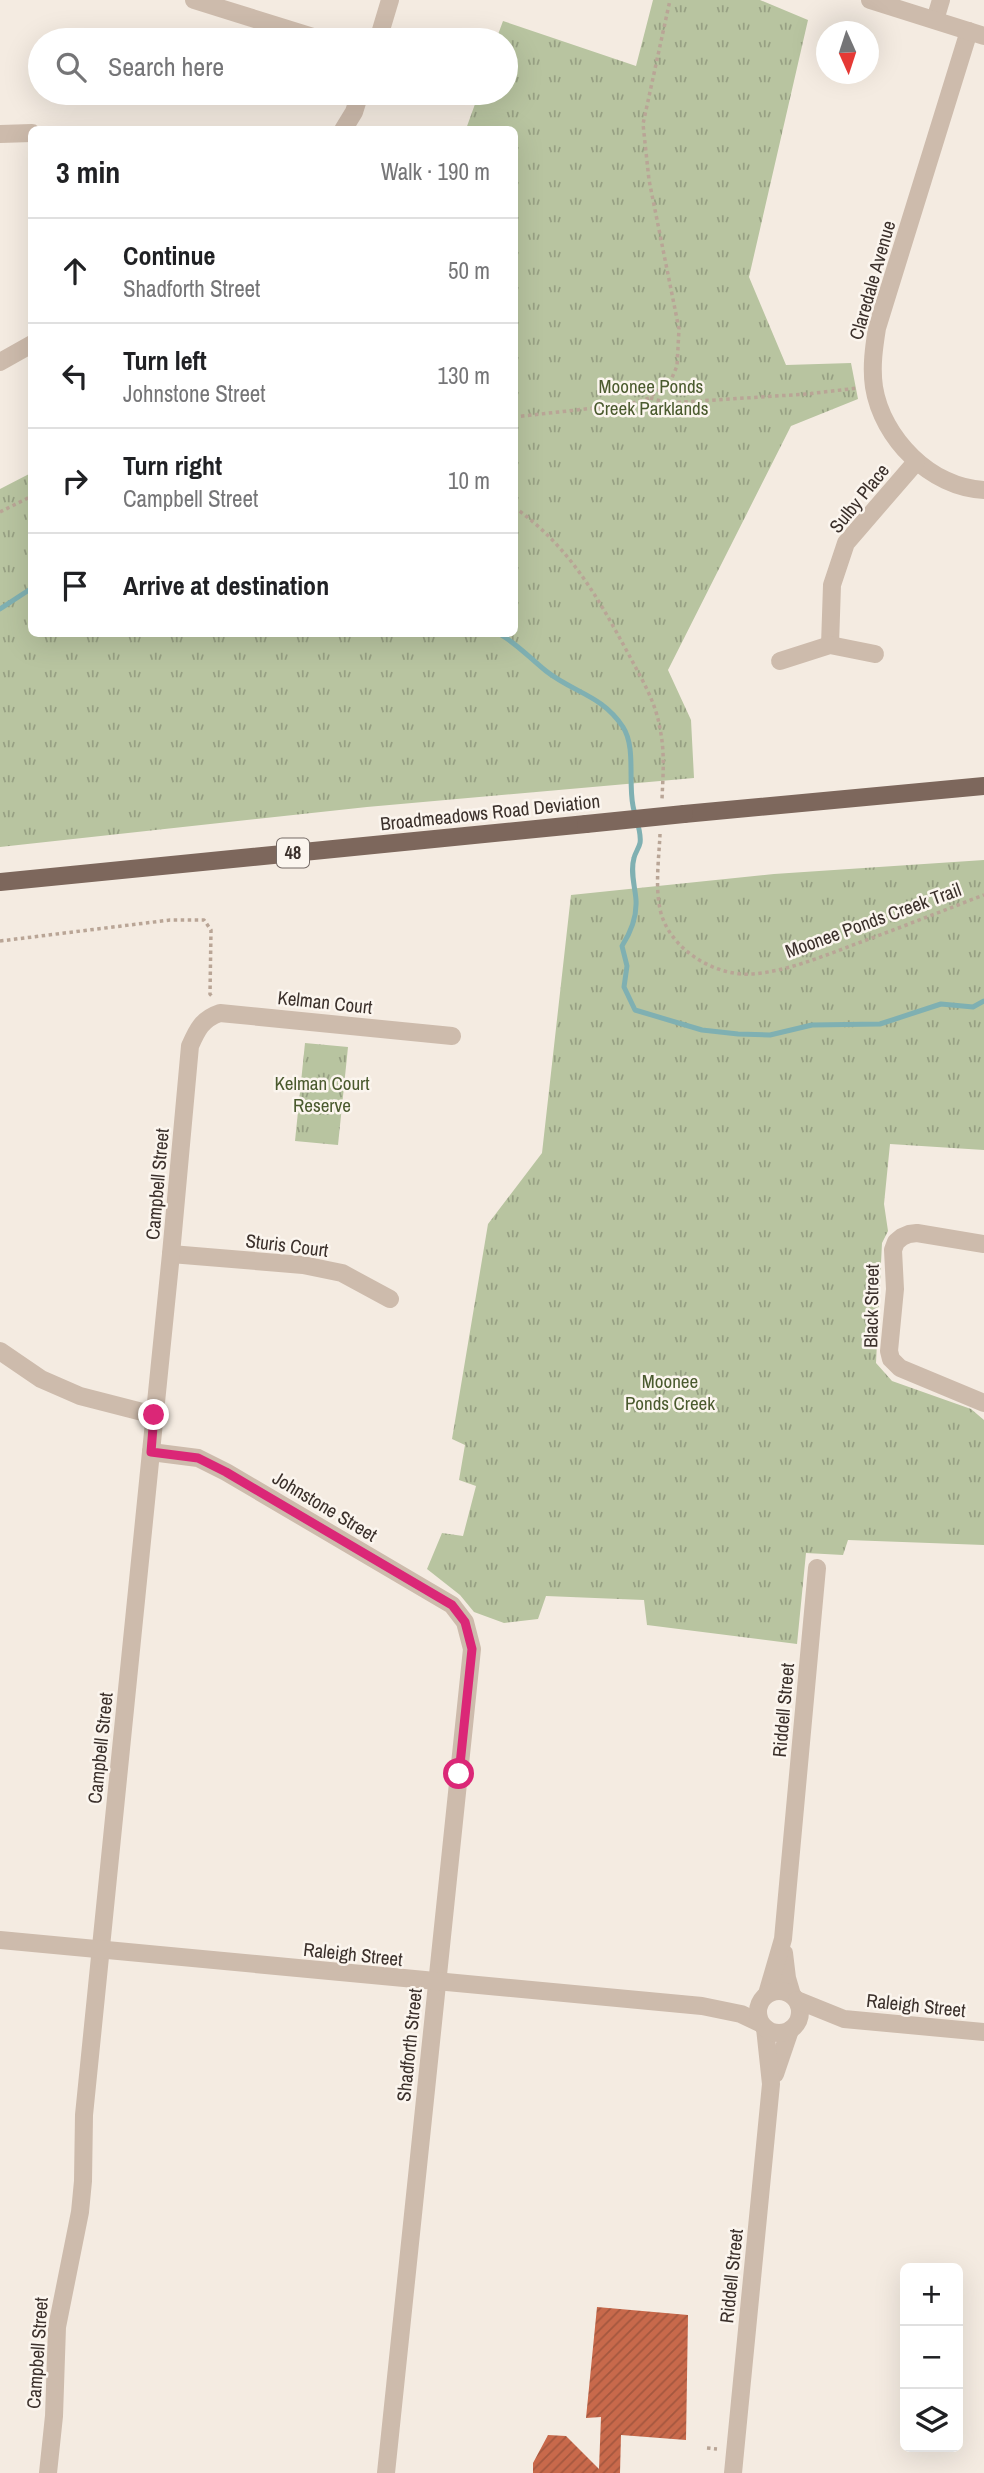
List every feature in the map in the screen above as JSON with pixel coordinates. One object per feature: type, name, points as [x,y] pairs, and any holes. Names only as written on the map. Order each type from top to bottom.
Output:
[{"type":"main road","name":"Broadmeadows Road Deviation","points":[[0,882],[984,786]]},
{"type":"street","points":[[194,0],[284,28]]},
{"type":"street","points":[[382,28],[390,0]]},
{"type":"street","points":[[870,0],[976,34]]},
{"type":"street","points":[[935,20],[941,0]]},
{"type":"street","name":"Claredale Avenue","points":[[976,34],[877,328],[873,355],[874,386],[880,410],[916,463],[939,477],[975,490],[984,490]]},
{"type":"street","points":[[346,126],[356,105]]},
{"type":"street","points":[[0,134],[28,133]]},
{"type":"street","points":[[0,362],[28,346]]},
{"type":"street","name":"Sulby Place","points":[[830,645],[832,585],[846,543],[916,463]]},
{"type":"street","points":[[780,661],[830,645],[875,654]]},
{"type":"street","name":"Kelman Court","points":[[198,1027],[205,1020],[220,1013],[452,1036]]},
{"type":"street","name":"Campbell Street","points":[[48,2473],[54,2416],[57,2327],[78,2222],[83,2181],[84,2115],[190,1046],[198,1027]]},
{"type":"street","name":"Black Street","points":[[984,1244],[917,1233],[909,1234],[896,1242],[893,1250],[895,1289],[889,1351],[891,1359],[900,1368],[984,1403]]},
{"type":"street","name":"Sturis Court","points":[[171,1254],[303,1265],[342,1273],[390,1299]]},
{"type":"street","points":[[0,1351],[41,1379],[80,1396],[154,1415]]},
{"type":"street","name":"Johnstone Street","points":[[151,1452],[198,1458],[226,1472],[452,1605],[465,1622]]},
{"type":"street","name":"Riddell Street","points":[[794,1998],[785,1969],[783,1939],[817,1567]]},
{"type":"street","name":"Shadforth Street","points":[[386,2473],[472,1649],[465,1622]]},
{"type":"street","name":"Riddell Street","points":[[765,1995],[783,1939]]},
{"type":"street","name":"Raleigh Street","points":[[0,1940],[702,2006],[741,2014],[762,2026]]},
{"type":"street","points":[[780,1990],[794,1998],[800,2013],[793,2028],[777,2034],[762,2026],[757,2012],[765,1995],[780,1990]]},
{"type":"street","name":"Raleigh Street","points":[[702,2006],[739,2002],[765,1995]]},
{"type":"street","name":"Raleigh Street","points":[[794,1998],[844,2019]]},
{"type":"street","name":"Raleigh Street","points":[[793,2028],[844,2019],[984,2032]]},
{"type":"street","name":"Riddell Street","points":[[733,2473],[771,2084],[762,2026]]},
{"type":"street","name":"Riddell Street","points":[[771,2084],[793,2028]]},
{"type":"path","points":[[518,417],[596,409],[649,398],[671,380],[677,366],[679,329],[649,180],[643,124],[670,0]]},
{"type":"path","points":[[649,398],[668,403],[807,394],[874,386]]},
{"type":"path","points":[[0,512],[28,498]]},
{"type":"path","points":[[518,510],[553,539],[596,593],[646,688],[660,727],[662,743]]},
{"type":"path","name":"Moonee Ponds Creek Trail","points":[[664,923],[682,948],[704,963],[720,971],[751,974],[821,957],[984,895]]},
{"type":"path","points":[[0,941],[170,920],[204,920],[211,930],[210,994],[212,997],[221,998]]},
{"type":"green space","name":"Moonee Ponds Creek Parklands","points":[[653,0],[760,0],[808,20],[749,277],[786,365],[851,363],[858,399],[791,426],[668,670],[691,720],[694,778],[367,807],[0,847],[0,489],[28,475],[28,637],[518,637],[518,126],[467,126],[475,105],[518,105],[518,28],[500,28],[503,21],[636,66]]},
{"type":"green space","name":"Moonee Ponds Creek","points":[[984,860],[984,1150],[890,1144],[884,1204],[888,1231],[882,1243],[876,1363],[892,1381],[971,1409],[984,1420],[984,1545],[848,1540],[843,1555],[806,1553],[797,1644],[647,1625],[644,1600],[546,1596],[538,1619],[504,1623],[474,1612],[460,1595],[427,1569],[442,1533],[463,1536],[476,1486],[459,1480],[465,1445],[452,1439],[488,1224],[542,1153],[571,895],[774,874]]},
{"type":"green space","name":"Kelman Court Reserve","points":[[305,1043],[348,1047],[338,1145],[295,1141]]},
{"type":"building","points":[[597,2307],[688,2315],[686,2440],[621,2435],[620,2473],[533,2473],[533,2463],[548,2435],[566,2436],[599,2469],[601,2417],[586,2418]]},
{"type":"waterway","name":"Moonee Ponds Creek","points":[[0,609],[28,591]]},
{"type":"waterway","name":"Moonee Ponds Creek","points":[[504,637],[556,678],[606,708],[615,716],[627,735],[631,754],[632,797],[640,839],[632,868],[636,912],[631,930],[622,946],[627,966],[624,987],[635,1010],[702,1030],[770,1035],[812,1025],[880,1024],[941,1004],[973,1007],[984,1001]]},
{"type":"route","points":[[154,1415],[151,1452],[198,1458],[226,1472],[452,1605],[465,1622],[472,1649],[459,1774]]}]
